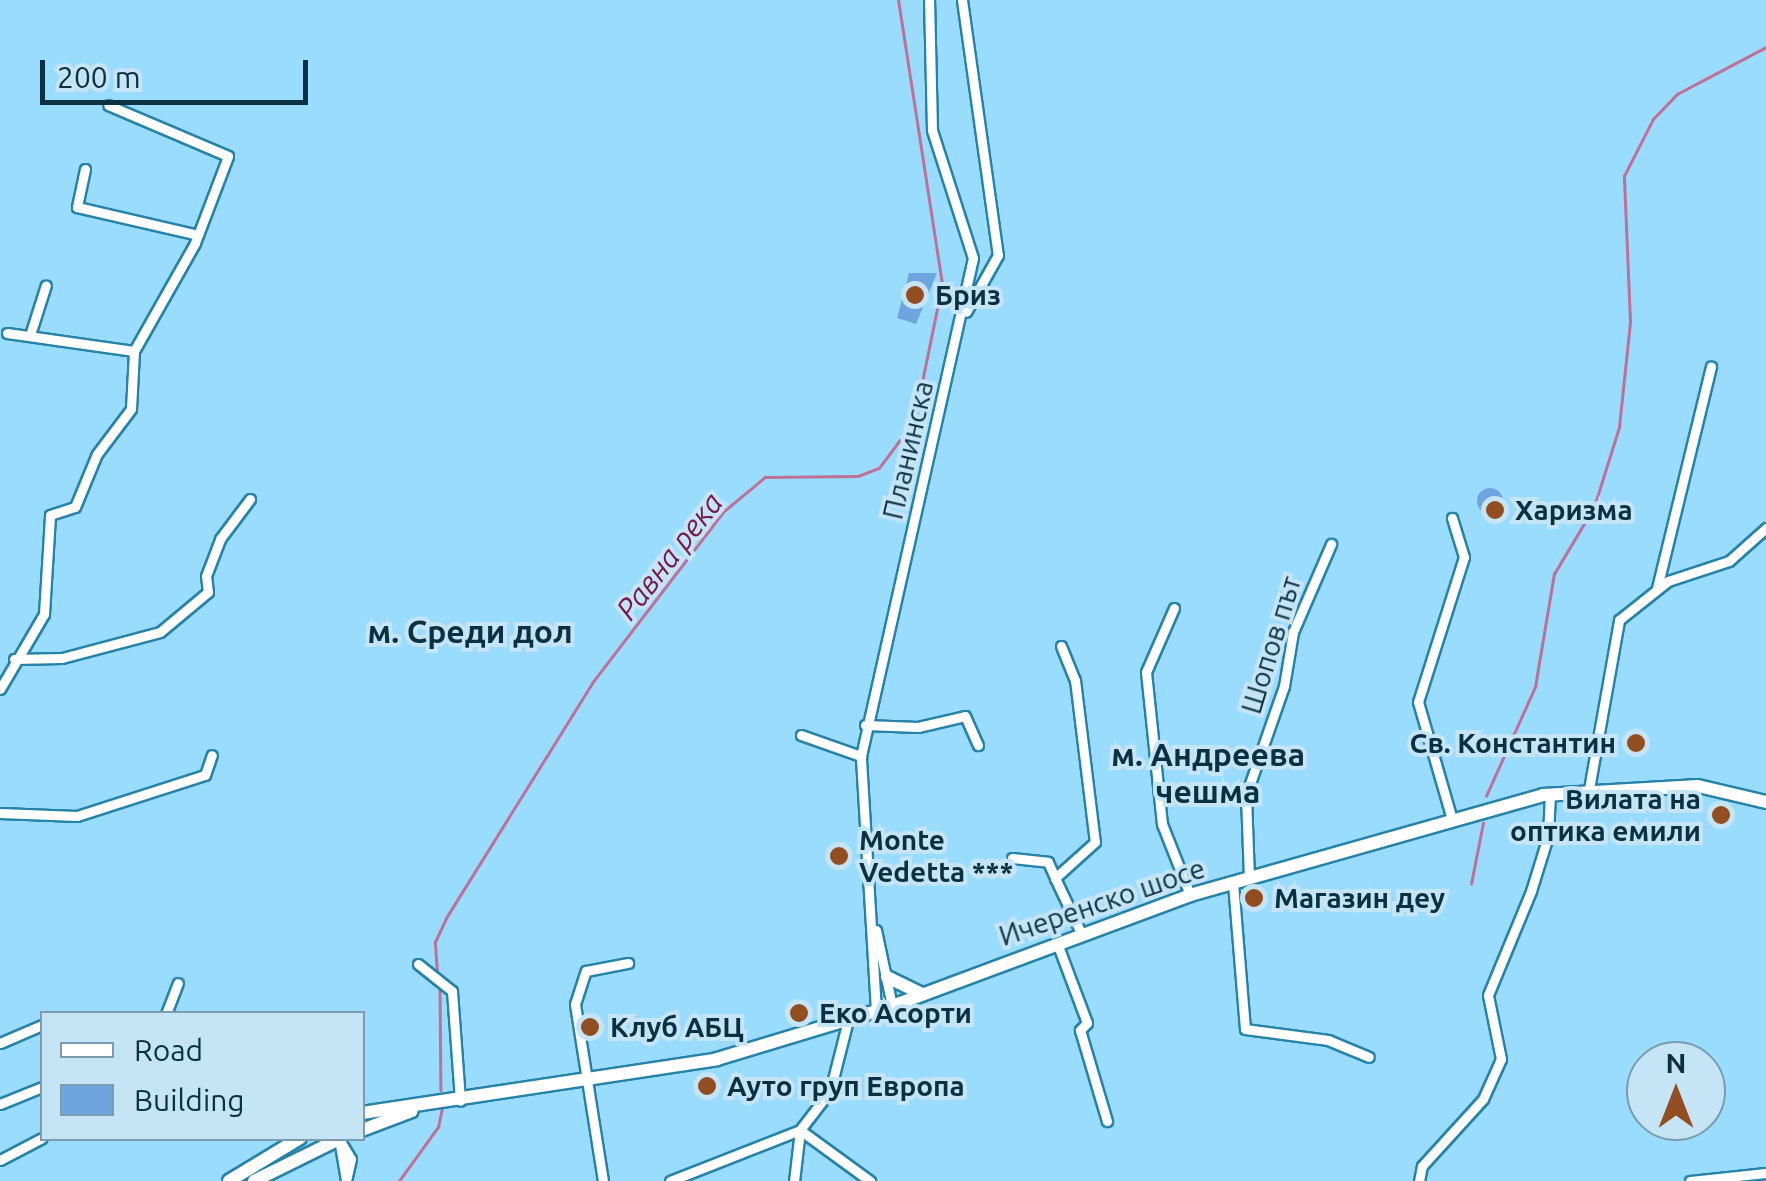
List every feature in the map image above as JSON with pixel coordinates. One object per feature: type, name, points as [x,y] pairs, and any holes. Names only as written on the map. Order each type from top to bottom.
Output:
[{"type":"street","name":"Планинска","points":[[872,914],[861,756],[865,724],[964,314],[973,245],[932,130],[928,0]]},
{"type":"street","points":[[962,0],[998,255],[964,314]]},
{"type":"street","points":[[0,688],[51,588],[50,515],[75,507],[97,454],[131,409],[134,351],[198,236],[228,156],[108,105]]},
{"type":"street","points":[[85,169],[77,207],[198,236]]},
{"type":"street","points":[[30,335],[46,284]]},
{"type":"street","points":[[7,334],[134,351]]},
{"type":"street","points":[[1657,588],[1711,366]]},
{"type":"street","points":[[14,660],[62,658],[160,632],[208,592],[206,576],[220,540],[250,498]]},
{"type":"street","points":[[1451,816],[1418,702],[1464,557],[1452,518]]},
{"type":"street","points":[[1589,789],[1619,620],[1657,588],[1730,561],[1766,528]]},
{"type":"street","name":"Шопов път","points":[[1249,878],[1246,795],[1284,686],[1293,632],[1331,544]]},
{"type":"street","points":[[1174,608],[1146,672],[1162,824],[1190,895]]},
{"type":"street","points":[[1055,878],[1096,842],[1076,680],[1061,646]]},
{"type":"street","points":[[865,724],[918,727],[965,716],[978,745]]},
{"type":"street","points":[[801,736],[861,756]]},
{"type":"street","points":[[0,813],[78,816],[204,775],[212,755]]},
{"type":"street","name":"Ичеренско шосе","points":[[427,1106],[717,1059],[876,1012],[1190,895],[1451,816],[1589,789],[1698,786],[1766,802]]},
{"type":"street","points":[[1419,1181],[1422,1166],[1482,1098],[1501,1059],[1488,995],[1531,891],[1550,794]]},
{"type":"street","points":[[1012,858],[1048,862],[1081,934]]},
{"type":"street","points":[[1232,883],[1245,1029],[1328,1040],[1369,1057]]},
{"type":"street","points":[[872,914],[892,1006]]},
{"type":"street","points":[[872,914],[876,1012]]},
{"type":"street","points":[[1057,942],[1087,1023],[1080,1030],[1106,1120]]},
{"type":"street","points":[[603,1181],[574,1020],[579,985],[595,964],[628,963]]},
{"type":"street","points":[[418,964],[452,990],[460,1101]]},
{"type":"street","points":[[887,977],[927,992]]},
{"type":"street","points":[[167,1011],[178,983]]},
{"type":"street","points":[[794,1181],[800,1130],[830,1091],[848,1020]]},
{"type":"street","points":[[0,1043],[40,1026]]},
{"type":"street","points":[[0,1104],[40,1088]]},
{"type":"street","points":[[365,1113],[427,1106]]},
{"type":"street","points":[[365,1129],[427,1106]]},
{"type":"street","points":[[670,1181],[800,1130]]},
{"type":"street","points":[[800,1130],[870,1181]]},
{"type":"street","points":[[0,1160],[40,1139]]},
{"type":"street","points":[[230,1181],[295,1141]]},
{"type":"street","points":[[254,1181],[336,1141]]},
{"type":"street","points":[[340,1141],[346,1180]]},
{"type":"street","points":[[1690,1181],[1766,1173]]},
{"type":"building","name":"Бриз","points":[[909,273],[937,273],[916,324],[897,318]]},
{"type":"building","points":[[1490,488],[1499,492],[1503,501],[1499,510],[1490,514],[1481,510],[1477,501],[1481,492]]},
{"type":"waterway","name":"Равна река","points":[[437,973],[435,942],[446,918],[592,683],[723,512],[765,477],[858,476],[879,468],[914,421],[942,284],[898,0]]},
{"type":"waterway","points":[[1486,796],[1535,687],[1554,574],[1594,507],[1619,427],[1630,322],[1624,176],[1653,119],[1677,94],[1766,47]]},
{"type":"waterway","points":[[1471,884],[1483,823]]},
{"type":"waterway","name":"Равна река","points":[[440,985],[441,1090]]},
{"type":"waterway","name":"Равна река","points":[[399,1181],[438,1127],[442,1108]]},
{"type":"place","name":"Бриз","points":[[915,295]]},
{"type":"place","name":"Харизма","points":[[1495,510]]},
{"type":"place","name":"Св. Константин","points":[[1636,743]]},
{"type":"place","name":"Вилата на оптика емили","points":[[1721,815]]},
{"type":"place","name":"Monte Vedetta ***","points":[[839,856]]},
{"type":"place","name":"Магазин деу","points":[[1254,898]]},
{"type":"place","name":"Еко Асорти","points":[[799,1013]]},
{"type":"place","name":"Клуб АБЦ","points":[[590,1027]]},
{"type":"place","name":"Ауто груп Европа","points":[[707,1086]]},
{"type":"district","name":"м. Среди дол","points":[[470,631]]},
{"type":"district","name":"м. Андреева чешма","points":[[1208,774]]}]
